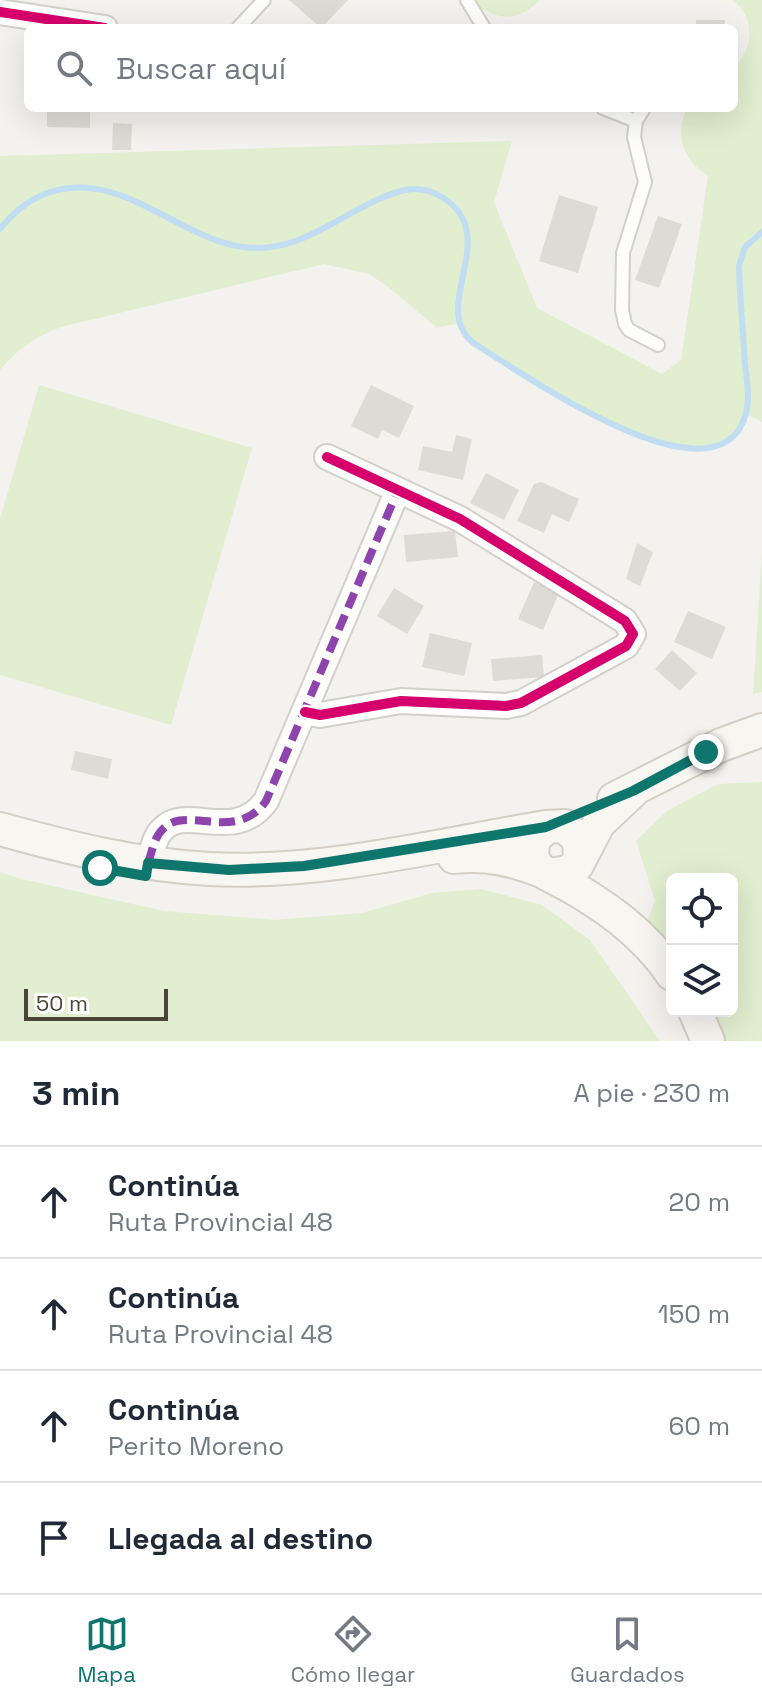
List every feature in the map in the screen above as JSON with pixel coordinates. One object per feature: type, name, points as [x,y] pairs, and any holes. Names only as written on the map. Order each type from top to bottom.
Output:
[{"type":"main road","points":[[0,844],[82,865],[147,870],[229,870],[304,866],[568,839],[599,823],[633,791],[721,745],[762,730]]},
{"type":"main road","points":[[0,829],[147,870],[210,882],[286,880],[479,855],[509,860],[547,874],[568,872],[568,839]]},
{"type":"main road","points":[[640,938],[592,899],[534,864],[530,852],[536,834],[568,839],[640,938],[666,967]]},
{"type":"main road","points":[[698,1017],[708,1041]]},
{"type":"street","points":[[0,12],[79,24]]},
{"type":"street","points":[[302,719],[411,700],[506,706],[521,703],[626,646],[632,639],[632,629],[625,621],[460,519],[327,457]]},
{"type":"street","points":[[147,870],[159,833],[172,823],[234,823],[253,815],[270,794],[398,490]]},
{"type":"lane","points":[[242,24],[264,0]]},
{"type":"lane","points":[[467,0],[482,24]]},
{"type":"lane","points":[[613,112],[636,121]]},
{"type":"lane","points":[[642,112],[636,121],[634,137],[645,182],[623,253],[622,317],[629,330],[658,345]]},
{"type":"green space","points":[[466,0],[540,0],[521,14],[504,16],[495,15]]},
{"type":"green space","points":[[732,0],[762,0],[762,422],[746,414],[725,440],[695,448],[657,442],[615,427],[573,406],[475,344],[463,335],[458,323],[437,328],[369,274],[324,264],[61,327],[28,344],[0,370],[0,156],[512,141],[494,202],[537,308],[662,374],[681,360],[708,176],[687,155],[681,128],[686,112],[738,112],[738,63],[746,50],[749,35],[747,19]]},
{"type":"green space","points":[[39,385],[252,448],[171,725],[0,675],[0,519]]},
{"type":"green space","points":[[762,551],[762,692],[753,694]]},
{"type":"green space","points":[[762,782],[762,1041],[718,1041],[708,1017],[738,1017],[738,873],[666,873],[666,951],[640,938],[655,901],[636,841],[667,811],[718,784]]},
{"type":"green space","points":[[0,872],[164,911],[274,920],[362,913],[432,893],[481,889],[542,905],[590,940],[660,1041],[0,1041]]},
{"type":"building","points":[[289,0],[348,0],[325,24],[316,24]]},
{"type":"building","points":[[696,20],[725,20],[725,24],[696,24]]},
{"type":"building","points":[[47,112],[90,112],[90,128],[47,127]]},
{"type":"building","points":[[113,123],[132,124],[131,150],[112,150]]},
{"type":"building","points":[[559,195],[598,207],[578,273],[539,261]]},
{"type":"building","points":[[658,216],[682,224],[659,288],[635,280]]},
{"type":"building","points":[[371,385],[414,406],[399,438],[382,430],[378,439],[351,426]]},
{"type":"building","points":[[456,435],[472,439],[463,480],[418,470],[423,446],[452,452]]},
{"type":"building","points":[[486,473],[519,490],[504,520],[470,503]]},
{"type":"building","points":[[541,482],[579,499],[569,522],[552,514],[544,533],[517,521],[534,484]]},
{"type":"building","points":[[455,531],[458,557],[406,562],[404,535]]},
{"type":"building","points":[[637,543],[653,552],[640,586],[626,579]]},
{"type":"building","points":[[534,582],[559,593],[543,630],[518,619]]},
{"type":"building","points":[[394,588],[424,606],[407,634],[377,616]]},
{"type":"building","points":[[688,611],[726,627],[712,659],[674,642]]},
{"type":"building","points":[[430,633],[472,643],[464,676],[422,667]]},
{"type":"building","points":[[672,650],[697,673],[680,691],[655,669]]},
{"type":"building","points":[[542,655],[544,677],[493,681],[491,659]]},
{"type":"building","points":[[75,751],[112,759],[108,779],[71,770]]},
{"type":"waterway","points":[[0,229],[19,209],[42,195],[69,188],[95,189],[120,195],[218,241],[265,248],[305,237],[401,191],[417,189],[432,193],[442,197],[459,213],[467,231],[458,311],[462,329],[475,344],[573,404],[617,426],[660,443],[699,449],[729,440],[746,413],[748,389],[739,266],[745,247],[762,232]]},
{"type":"marked path","points":[[148,863],[157,836],[173,822],[240,820],[254,814],[266,801],[398,490]]},
{"type":"cycle path","points":[[0,12],[79,24]]},
{"type":"cycle path","points":[[305,712],[320,715],[401,701],[506,706],[521,703],[626,646],[633,634],[625,621],[460,519],[327,457]]},
{"type":"route","points":[[100,868],[146,876],[148,863],[229,870],[304,866],[546,827],[633,791],[706,752]]}]
